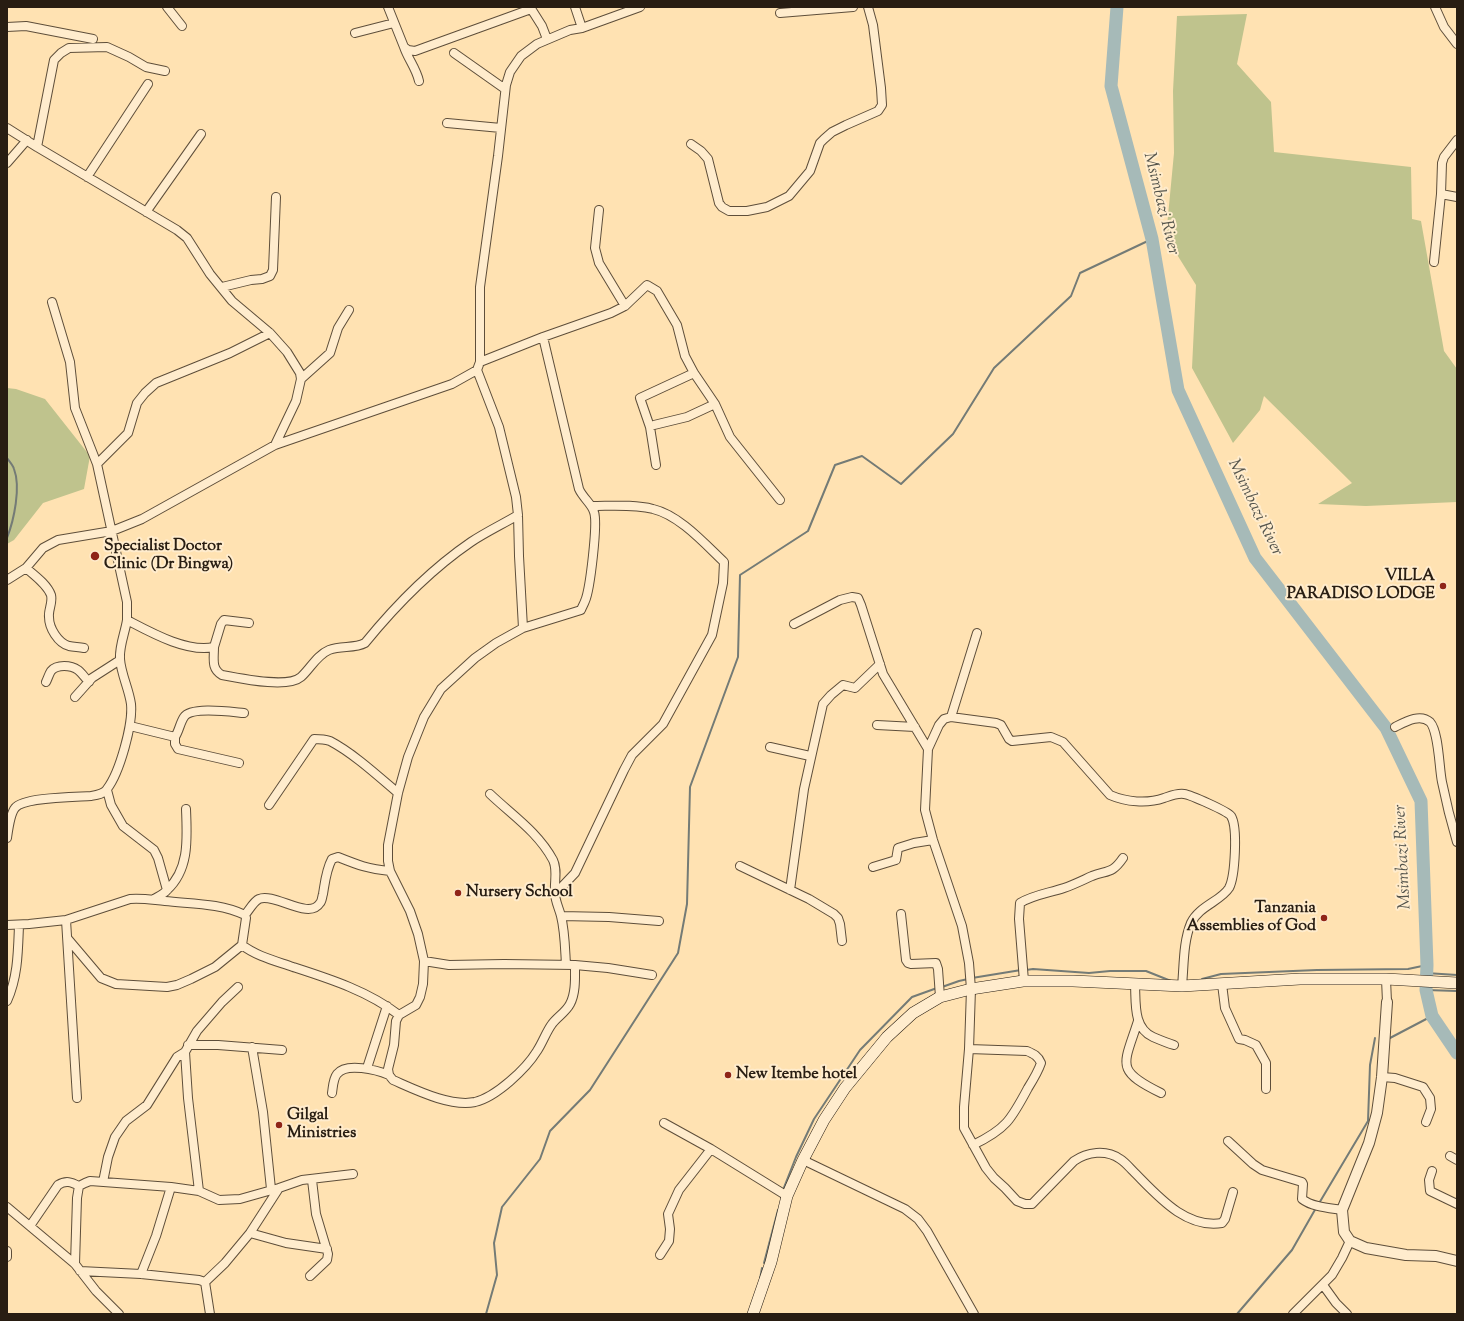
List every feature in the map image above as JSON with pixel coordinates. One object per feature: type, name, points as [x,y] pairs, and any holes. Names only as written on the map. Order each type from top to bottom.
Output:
[{"type":"main road","points":[[753,1314],[771,1262],[787,1196],[803,1160],[824,1120],[845,1088],[887,1037],[913,1013],[940,997],[971,989],[1024,981],[1073,981],[1182,986],[1300,979],[1386,979],[1457,983]]},
{"type":"street","points":[[167,7],[182,26]]},
{"type":"street","points":[[388,7],[408,57],[417,72],[419,81]]},
{"type":"street","points":[[575,7],[582,28]]},
{"type":"street","points":[[523,628],[516,497],[499,427],[479,366],[480,288],[506,88],[510,72],[515,62],[528,50],[547,39],[570,30],[582,28],[640,7]]},
{"type":"street","points":[[780,13],[853,7]]},
{"type":"street","points":[[691,144],[701,151],[708,159],[719,203],[722,207],[729,211],[747,211],[767,207],[788,196],[810,171],[820,143],[824,138],[846,125],[872,115],[878,111],[882,105],[873,25],[868,7]]},
{"type":"street","points":[[1435,7],[1444,27],[1457,44]]},
{"type":"street","points":[[404,47],[408,50],[415,51],[530,8],[542,26],[547,39]]},
{"type":"street","points":[[355,33],[394,23]]},
{"type":"street","points":[[7,27],[26,26],[93,39]]},
{"type":"street","points":[[37,147],[54,60],[69,48],[107,47],[146,66],[165,71]]},
{"type":"street","points":[[454,53],[506,88]]},
{"type":"street","points":[[87,177],[148,84]]},
{"type":"street","points":[[447,123],[501,128]]},
{"type":"street","points":[[7,128],[177,230],[187,238],[210,274],[239,308],[270,334],[287,352],[300,373],[301,379],[296,401],[275,445]]},
{"type":"street","points":[[146,212],[201,134]]},
{"type":"street","points":[[7,163],[27,140]]},
{"type":"street","points":[[1434,262],[1441,194],[1442,163],[1444,156],[1457,140]]},
{"type":"street","points":[[1441,194],[1457,197]]},
{"type":"street","points":[[222,287],[270,276],[273,270],[276,197]]},
{"type":"street","points":[[599,210],[596,248],[599,263],[625,306]]},
{"type":"street","points":[[7,580],[26,568],[43,548],[58,540],[112,531],[142,519],[275,445],[452,384],[479,366],[543,337],[611,313],[625,306],[647,285],[656,291],[677,325],[685,356],[694,373],[715,404],[730,437],[780,500]]},
{"type":"street","points":[[7,838],[14,808],[20,803],[99,795],[107,790],[118,767],[130,726],[131,706],[120,660],[120,651],[126,620],[127,602],[125,591],[97,464],[75,408],[70,362],[52,302]]},
{"type":"street","points":[[301,379],[330,353],[338,328],[349,310]]},
{"type":"street","points":[[97,464],[128,433],[137,403],[156,383],[230,353],[270,334]]},
{"type":"street","points":[[543,337],[579,489],[592,506],[595,513],[594,540],[586,602],[581,610],[523,628],[496,642],[475,658],[441,689],[424,718],[408,757],[398,793],[388,845],[388,861],[390,871],[410,911],[418,934],[424,961],[423,984],[420,997],[416,1005],[399,1015],[396,1021],[394,1045],[388,1069],[389,1075],[393,1080],[445,1100],[474,1102],[489,1096],[514,1078],[529,1063],[538,1050],[550,1026],[570,1004],[573,997],[575,984],[575,965]]},
{"type":"street","points":[[656,466],[650,427],[640,398],[694,373]]},
{"type":"street","points":[[650,427],[687,417],[715,404]]},
{"type":"street","points":[[555,894],[575,873],[632,755],[663,724],[685,685],[712,634],[723,583],[724,562],[700,539],[670,516],[653,509],[630,506],[592,506]]},
{"type":"street","points":[[249,623],[224,620],[221,624],[214,647],[214,668],[217,672],[222,675],[266,682],[295,680],[300,678],[322,654],[329,650],[338,647],[360,646],[365,643],[398,605],[425,578],[471,542],[518,515]]},
{"type":"street","points":[[26,568],[46,588],[51,596],[49,617],[53,630],[61,642],[68,646],[84,648]]},
{"type":"street","points":[[794,624],[840,600],[852,597],[858,598],[887,682],[908,713],[928,749]]},
{"type":"street","points":[[126,620],[169,640],[192,647],[214,647]]},
{"type":"street","points":[[951,717],[977,633]]},
{"type":"street","points":[[75,696],[89,682],[120,660]]},
{"type":"street","points":[[790,890],[810,756],[823,704],[843,685],[855,688],[880,664]]},
{"type":"street","points":[[46,682],[50,672],[53,669],[64,666],[77,669],[89,682]]},
{"type":"street","points":[[239,763],[178,749],[176,747],[175,737],[184,716],[189,712],[244,713]]},
{"type":"street","points":[[1182,986],[1186,942],[1190,925],[1195,916],[1228,889],[1232,880],[1234,869],[1235,835],[1231,817],[1227,813],[1213,806],[1184,794],[1172,795],[1163,799],[1148,801],[1120,800],[1110,795],[1092,776],[1075,753],[1063,742],[1051,738],[1012,741],[1009,739],[1001,724],[951,717],[944,719],[939,725],[928,749],[925,810],[933,840],[962,926],[969,963],[971,989],[969,1049],[963,1119],[964,1128],[973,1145],[994,1178],[1018,1201],[1025,1204],[1032,1204],[1074,1161],[1082,1155],[1095,1153],[1108,1153],[1120,1158],[1162,1200],[1192,1219],[1206,1223],[1222,1223],[1225,1219],[1233,1192]]},
{"type":"street","points":[[1395,726],[1414,718],[1423,719],[1429,722],[1434,729],[1442,780],[1457,842]]},
{"type":"street","points":[[877,725],[915,727]]},
{"type":"street","points":[[130,726],[175,737]]},
{"type":"street","points":[[269,805],[314,739],[329,741],[367,767],[398,793]]},
{"type":"street","points":[[770,747],[810,756]]},
{"type":"street","points":[[107,790],[111,805],[123,826],[154,850],[158,858],[167,890]]},
{"type":"street","points":[[490,794],[503,807],[528,827],[554,862],[556,869],[555,894],[561,916],[566,965]]},
{"type":"street","points":[[154,899],[174,883],[185,860],[187,834],[186,809]]},
{"type":"street","points":[[873,866],[896,860],[898,848],[914,843],[933,840]]},
{"type":"street","points":[[68,939],[101,978],[116,984],[167,987],[177,985],[215,967],[242,945],[245,915],[259,899],[266,898],[277,900],[288,905],[306,909],[316,907],[321,903],[328,866],[332,859],[338,857],[359,866],[390,871]]},
{"type":"street","points":[[1024,981],[1019,919],[1020,903],[1026,899],[1064,888],[1093,876],[1112,871],[1117,867],[1123,858]]},
{"type":"street","points":[[740,866],[827,909],[838,918],[842,941]]},
{"type":"street","points":[[7,925],[66,920],[130,899],[141,898],[210,905],[226,908],[245,915]]},
{"type":"street","points":[[901,914],[906,960],[908,963],[912,964],[936,963],[938,969],[940,997]]},
{"type":"street","points":[[561,916],[609,917],[659,921]]},
{"type":"street","points":[[66,920],[77,1098]]},
{"type":"street","points":[[7,1002],[15,978],[19,925]]},
{"type":"street","points":[[242,945],[266,957],[347,986],[374,998],[399,1015]]},
{"type":"street","points":[[424,961],[449,965],[575,965],[608,968],[652,975]]},
{"type":"street","points":[[1386,979],[1387,1002],[1382,1077],[1377,1113],[1369,1143],[1342,1210],[1344,1232],[1354,1244],[1379,1251],[1406,1255],[1436,1256],[1457,1261]]},
{"type":"street","points":[[1222,984],[1225,1008],[1239,1039],[1256,1045],[1266,1063],[1266,1090]]},
{"type":"street","points":[[1135,985],[1138,1021],[1126,1055],[1127,1068],[1142,1084],[1161,1093]]},
{"type":"street","points":[[103,1182],[108,1157],[115,1137],[126,1121],[147,1105],[177,1057],[186,1049],[197,1031],[222,1002],[238,987]]},
{"type":"street","points":[[367,1068],[387,1006]]},
{"type":"street","points":[[1138,1021],[1143,1029],[1152,1037],[1174,1045]]},
{"type":"street","points":[[186,1049],[218,1045],[282,1050]]},
{"type":"street","points":[[205,1282],[225,1263],[250,1233],[275,1189],[252,1047]]},
{"type":"street","points":[[186,1049],[188,1098],[198,1191]]},
{"type":"street","points":[[969,1049],[1027,1051],[1035,1054],[1041,1063],[1021,1104],[1011,1119],[992,1136],[973,1145]]},
{"type":"street","points":[[332,1093],[335,1076],[338,1072],[352,1068],[367,1068],[389,1075]]},
{"type":"street","points":[[1382,1077],[1395,1078],[1423,1087],[1430,1098],[1431,1109],[1426,1122]]},
{"type":"street","points":[[664,1122],[787,1196]]},
{"type":"street","points":[[1228,1141],[1253,1164],[1262,1170],[1302,1182],[1301,1195],[1302,1199],[1305,1201],[1323,1207],[1342,1210]]},
{"type":"street","points":[[660,1255],[669,1241],[670,1229],[668,1214],[679,1190],[711,1149]]},
{"type":"street","points":[[803,1160],[905,1209],[918,1219],[927,1231],[974,1314]]},
{"type":"street","points":[[1432,1170],[1429,1180],[1430,1191],[1457,1204]]},
{"type":"street","points":[[30,1226],[58,1184],[64,1181],[79,1186],[90,1181],[171,1186],[198,1191],[218,1200],[227,1200],[240,1199],[293,1182],[353,1174]]},
{"type":"street","points":[[310,1276],[327,1260],[327,1248],[316,1214],[312,1180]]},
{"type":"street","points":[[75,1264],[77,1198],[79,1186]]},
{"type":"street","points":[[141,1274],[156,1236],[171,1186]]},
{"type":"street","points":[[7,1207],[75,1264],[96,1291],[119,1314]]},
{"type":"street","points":[[250,1233],[286,1243],[327,1248]]},
{"type":"street","points":[[1293,1314],[1323,1285],[1335,1269],[1350,1241]]},
{"type":"street","points":[[7,1251],[7,1257]]},
{"type":"street","points":[[80,1271],[141,1274],[199,1280],[205,1282]]},
{"type":"street","points":[[205,1282],[210,1314]]},
{"type":"street","points":[[1323,1285],[1336,1303],[1347,1314]]},
{"type":"green space","points":[[1247,14],[1237,64],[1271,102],[1274,152],[1411,167],[1412,219],[1421,221],[1444,351],[1457,369],[1457,502],[1366,506],[1318,504],[1352,483],[1264,396],[1260,410],[1233,443],[1192,368],[1196,285],[1166,237],[1174,153],[1173,91],[1177,16]]},
{"type":"green space","points":[[7,388],[16,389],[45,399],[90,456],[84,489],[43,503],[14,540],[7,544]]},
{"type":"waterway","name":"Msimbazi River","points":[[1117,7],[1111,86],[1152,239],[1178,390],[1255,558],[1386,728],[1421,801],[1427,965],[1426,990],[1432,1016],[1457,1053]]},
{"type":"waterway","points":[[486,1314],[497,1275],[494,1243],[502,1207],[540,1159],[550,1131],[590,1090],[678,953],[687,904],[690,787],[738,657],[740,575],[808,531],[835,465],[862,456],[901,484],[953,434],[994,368],[1071,296],[1080,273],[1152,239]]},
{"type":"waterway","points":[[7,458],[12,465],[16,476],[17,485],[16,504],[7,538]]},
{"type":"waterway","points":[[1202,979],[1221,974],[1317,970],[1408,969],[1427,965]]},
{"type":"waterway","points":[[1026,970],[1033,969],[1089,973],[1110,971],[1146,971],[1171,981]]},
{"type":"waterway","points":[[972,978],[1021,970]]},
{"type":"waterway","points":[[1426,973],[1457,975]]},
{"type":"waterway","points":[[942,987],[968,979]]},
{"type":"waterway","points":[[783,1190],[796,1157],[814,1119],[860,1050],[912,997],[937,988]]},
{"type":"waterway","points":[[1426,990],[1457,991]]},
{"type":"waterway","points":[[1390,1038],[1432,1016]]},
{"type":"waterway","points":[[1318,1205],[1368,1121],[1370,1065],[1375,1038]]},
{"type":"waterway","points":[[1237,1314],[1292,1250],[1316,1208]]},
{"type":"waterway","points":[[764,1263],[778,1210]]},
{"type":"waterway","points":[[760,1279],[762,1268]]},
{"type":"place","name":"Specialist Doctor Clinic (Dr Bingwa)","points":[[95,556]]},
{"type":"place","name":"VILLA PARADISO LODGE","points":[[1443,586]]},
{"type":"place","name":"Nursery School","points":[[458,893]]},
{"type":"place","name":"Tanzania Assemblies of God","points":[[1324,918]]},
{"type":"place","name":"New Itembe hotel","points":[[728,1075]]},
{"type":"place","name":"Gilgal Ministries","points":[[279,1125]]}]
